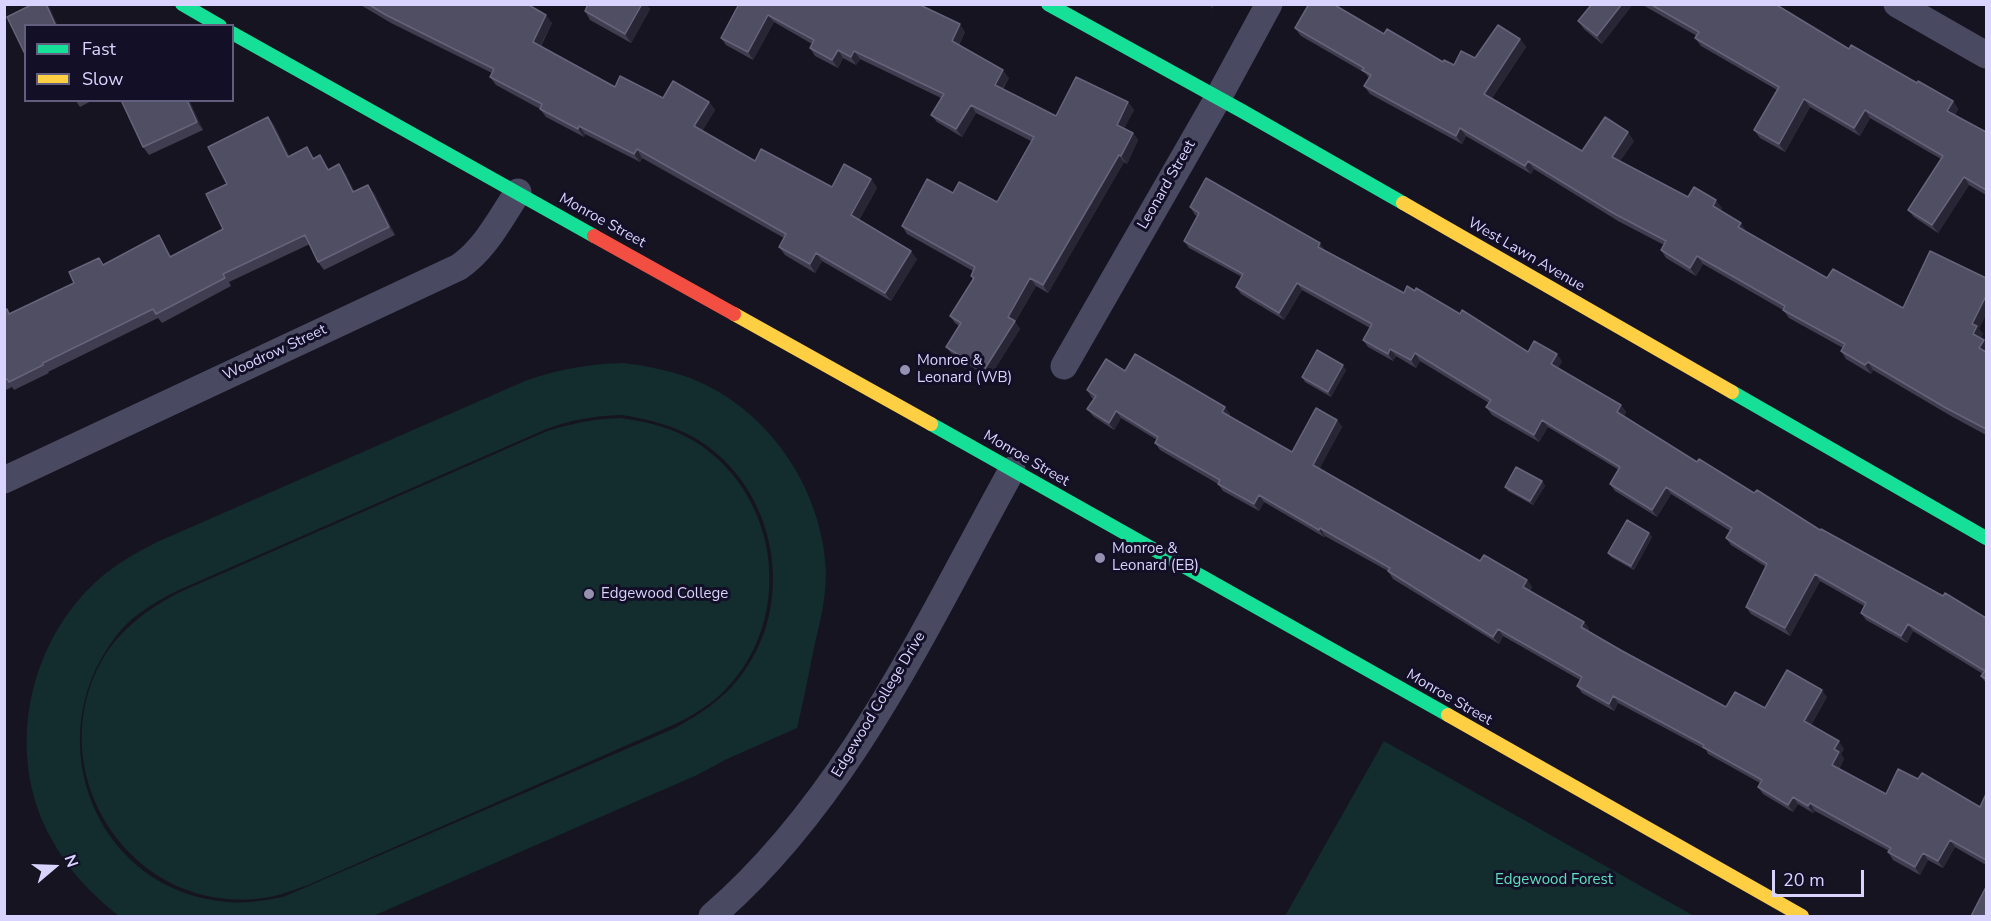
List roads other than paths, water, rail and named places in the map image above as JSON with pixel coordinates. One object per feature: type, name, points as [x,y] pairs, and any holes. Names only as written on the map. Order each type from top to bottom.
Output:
[{"type":"main road","points":[[182,4],[217,24]]},
{"type":"main road","name":"West Lawn Avenue","points":[[1048,4],[1218,98],[1986,538]]},
{"type":"main road","name":"Monroe Street","points":[[234,34],[1802,916]]},
{"type":"street","name":"Leonard Street","points":[[1064,366],[1218,98],[1269,4]]},
{"type":"street","points":[[1897,4],[1986,55]]},
{"type":"street","name":"Woodrow Street","points":[[4,480],[459,267],[473,257],[486,243],[518,192]]},
{"type":"street","name":"Edgewood College Drive","points":[[712,916],[745,888],[778,852],[811,812],[850,755],[918,642],[1012,470]]},
{"type":"place","name":"Monroe & Leonard (WB)","points":[[905,370]]},
{"type":"place","name":"Monroe & Leonard (EB)","points":[[1100,558]]},
{"type":"place","name":"Edgewood College","points":[[589,594]]},
{"type":"park label","name":"Edgewood Forest","points":[[1554,880]]}]
